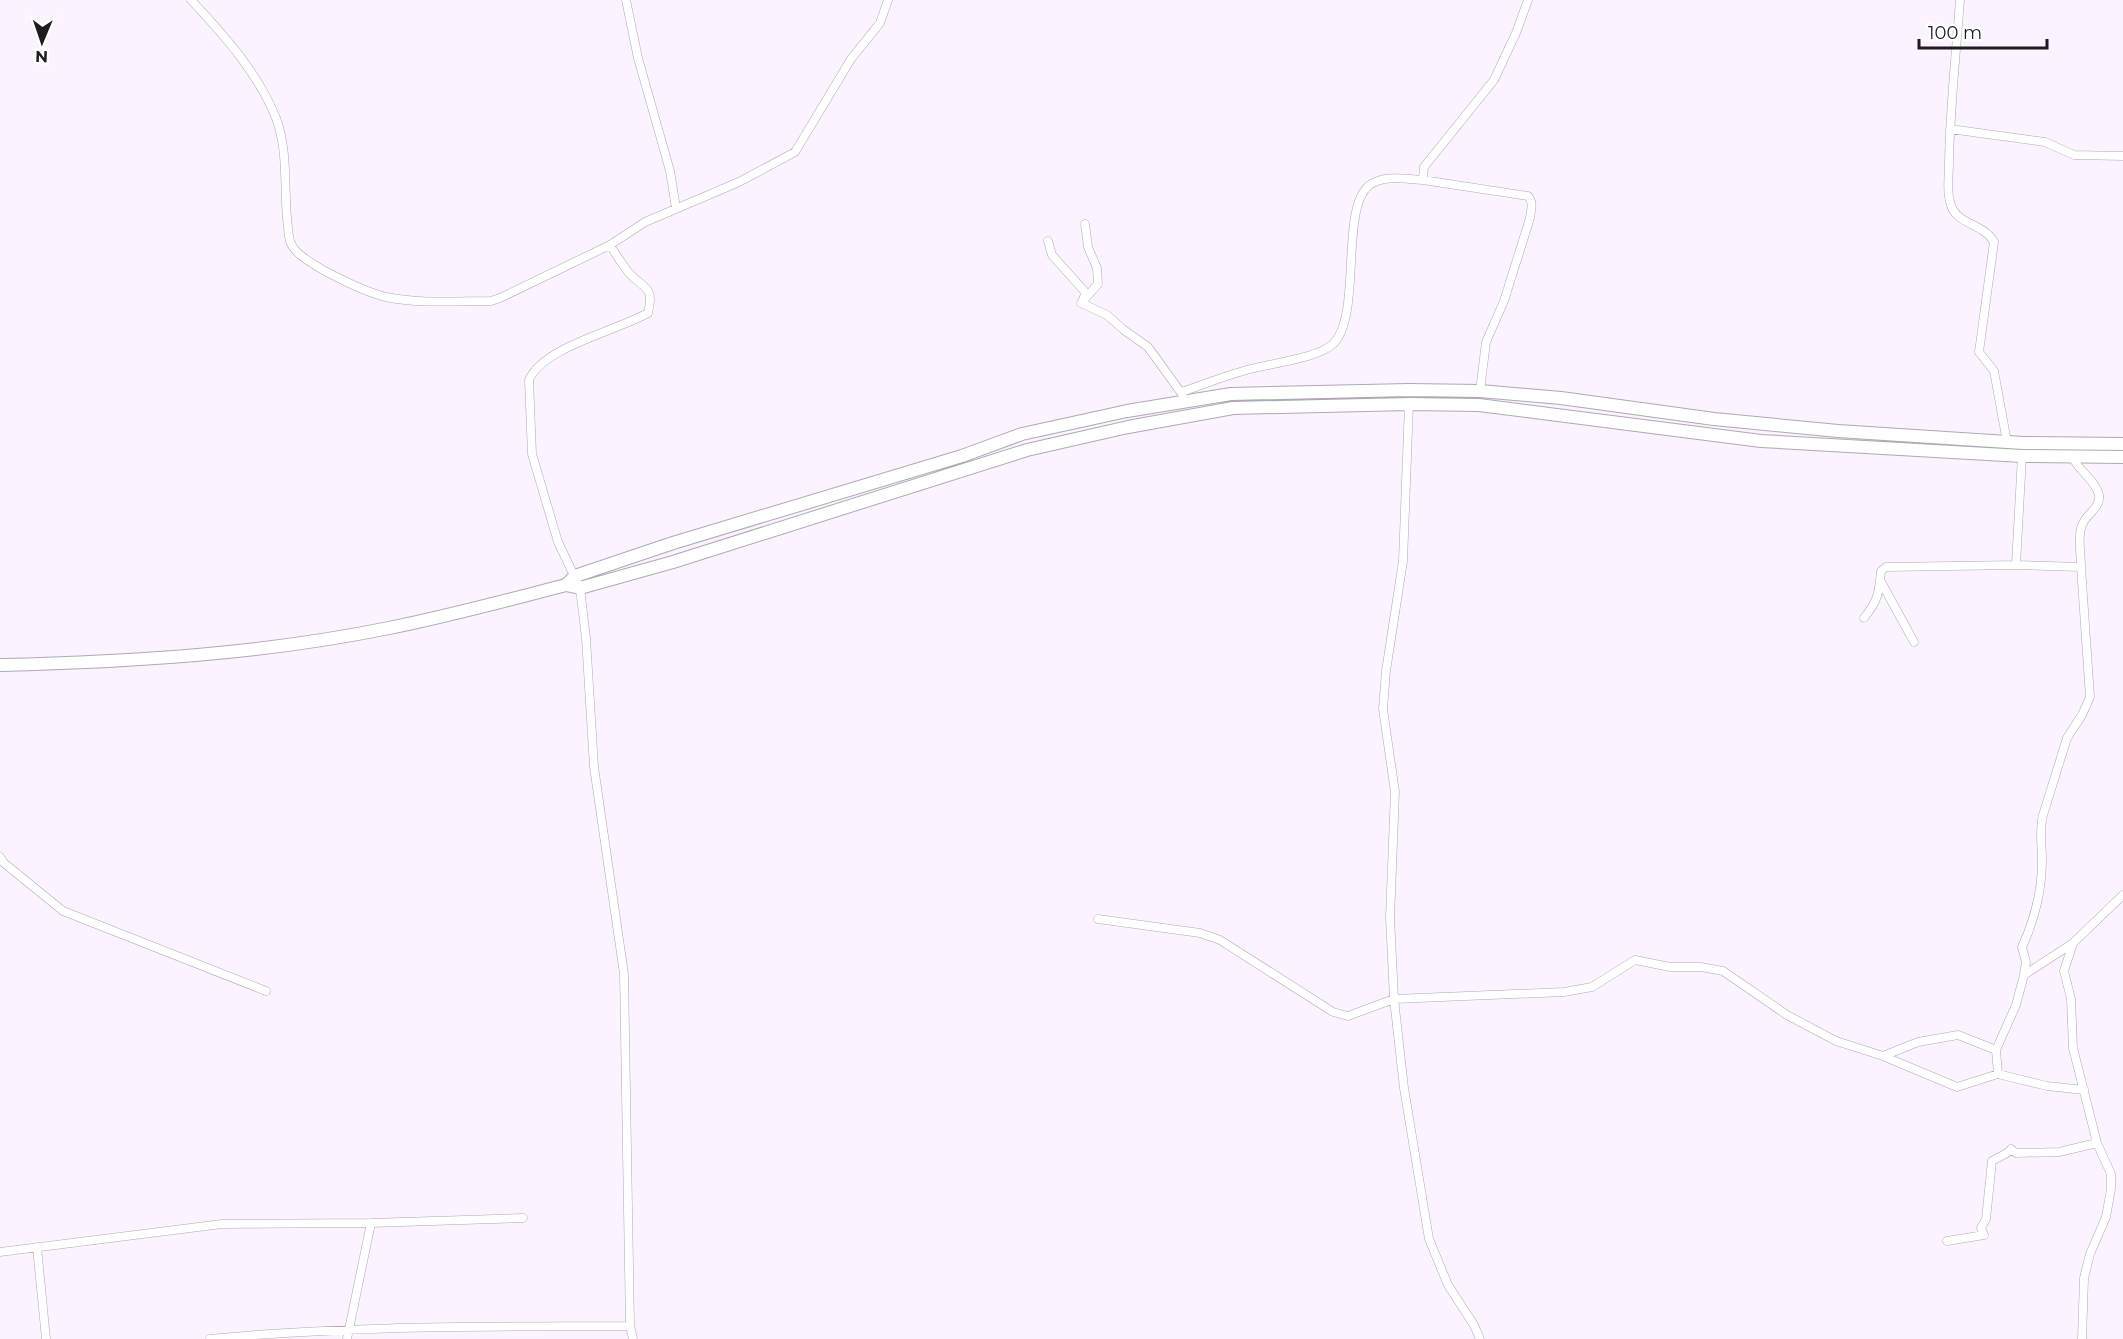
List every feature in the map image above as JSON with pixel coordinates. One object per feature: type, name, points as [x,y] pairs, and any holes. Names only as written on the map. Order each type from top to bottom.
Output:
[{"type":"main road","points":[[574,583],[673,543],[962,456],[1023,434],[1183,396],[1409,390],[1480,391],[1562,398],[1774,425],[2007,442],[2123,444]]},
{"type":"main road","points":[[0,665],[106,663],[227,652],[389,628],[685,558],[1027,450],[1128,427],[1233,408],[1409,404],[1479,405],[1761,441],[2022,456],[2123,457]]},
{"type":"street","points":[[192,0],[220,30],[261,86],[277,120],[284,152],[290,242],[297,252],[340,279],[385,297],[418,301],[491,301],[610,245],[645,222],[739,182],[795,152],[851,60],[880,23],[888,0]]},
{"type":"street","points":[[626,0],[638,58],[670,171],[676,208]]},
{"type":"street","points":[[1423,180],[1424,167],[1494,80],[1516,33],[1528,0]]},
{"type":"street","points":[[1960,0],[1950,129],[1948,192],[1953,209],[1961,219],[1989,233],[1994,242],[1979,352],[1994,371],[2007,442]]},
{"type":"street","points":[[1950,129],[2045,142],[2074,155],[2123,156]]},
{"type":"street","points":[[1081,303],[1107,315],[1149,348],[1183,396],[1243,371],[1319,353],[1332,345],[1342,333],[1347,314],[1358,203],[1364,190],[1371,183],[1396,178],[1423,180],[1528,196],[1532,206],[1530,218],[1504,301],[1486,342],[1480,391]]},
{"type":"street","points":[[1081,303],[1098,284],[1097,268],[1088,247],[1085,224]]},
{"type":"street","points":[[1048,241],[1052,255],[1086,293],[1081,303]]},
{"type":"street","points":[[610,245],[632,276],[645,285],[650,303],[648,313],[631,323],[556,353],[541,362],[529,380],[532,454],[558,542],[574,583],[594,766],[624,974],[630,1326],[633,1339]]},
{"type":"street","points":[[1409,404],[1403,561],[1386,671],[1383,709],[1395,792],[1390,917],[1394,999],[1404,1088],[1429,1239],[1448,1285],[1474,1325],[1480,1339]]},
{"type":"street","points":[[2016,565],[2022,456]]},
{"type":"street","points":[[1998,1074],[1996,1050],[2016,1005],[2026,962],[2022,947],[2031,929],[2041,882],[2040,827],[2067,738],[2090,697],[2081,567],[2081,529],[2084,521],[2097,506],[2099,496],[2096,487],[2075,464],[2072,456]]},
{"type":"street","points":[[1864,618],[1878,597],[1881,571],[1892,566],[2081,567]]},
{"type":"street","points":[[1880,580],[1914,642]]},
{"type":"street","points":[[0,857],[4,863],[63,911],[266,991]]},
{"type":"street","points":[[2024,975],[2073,943],[2123,895]]},
{"type":"street","points":[[1098,919],[1200,933],[1220,940],[1333,1012],[1348,1016],[1394,999],[1564,992],[1592,987],[1635,960],[1670,967],[1723,970],[1787,1015],[1836,1041],[1883,1056],[1957,1087],[1998,1074],[2048,1086],[2084,1090]]},
{"type":"street","points":[[2073,943],[2064,971],[2071,999],[2073,1048],[2097,1143],[2111,1174],[2106,1217],[2090,1254],[2084,1278],[2082,1339]]},
{"type":"street","points":[[1883,1056],[1918,1042],[1958,1035],[1996,1050]]},
{"type":"street","points":[[1947,1240],[1984,1235],[1981,1228],[1986,1219],[1992,1161],[2011,1149],[2016,1153],[2059,1152],[2097,1143]]},
{"type":"street","points":[[0,1252],[222,1224],[371,1223],[523,1218]]},
{"type":"street","points":[[347,1339],[371,1223]]},
{"type":"street","points":[[37,1248],[46,1339]]},
{"type":"street","points":[[210,1339],[286,1331],[349,1328],[630,1326]]}]
